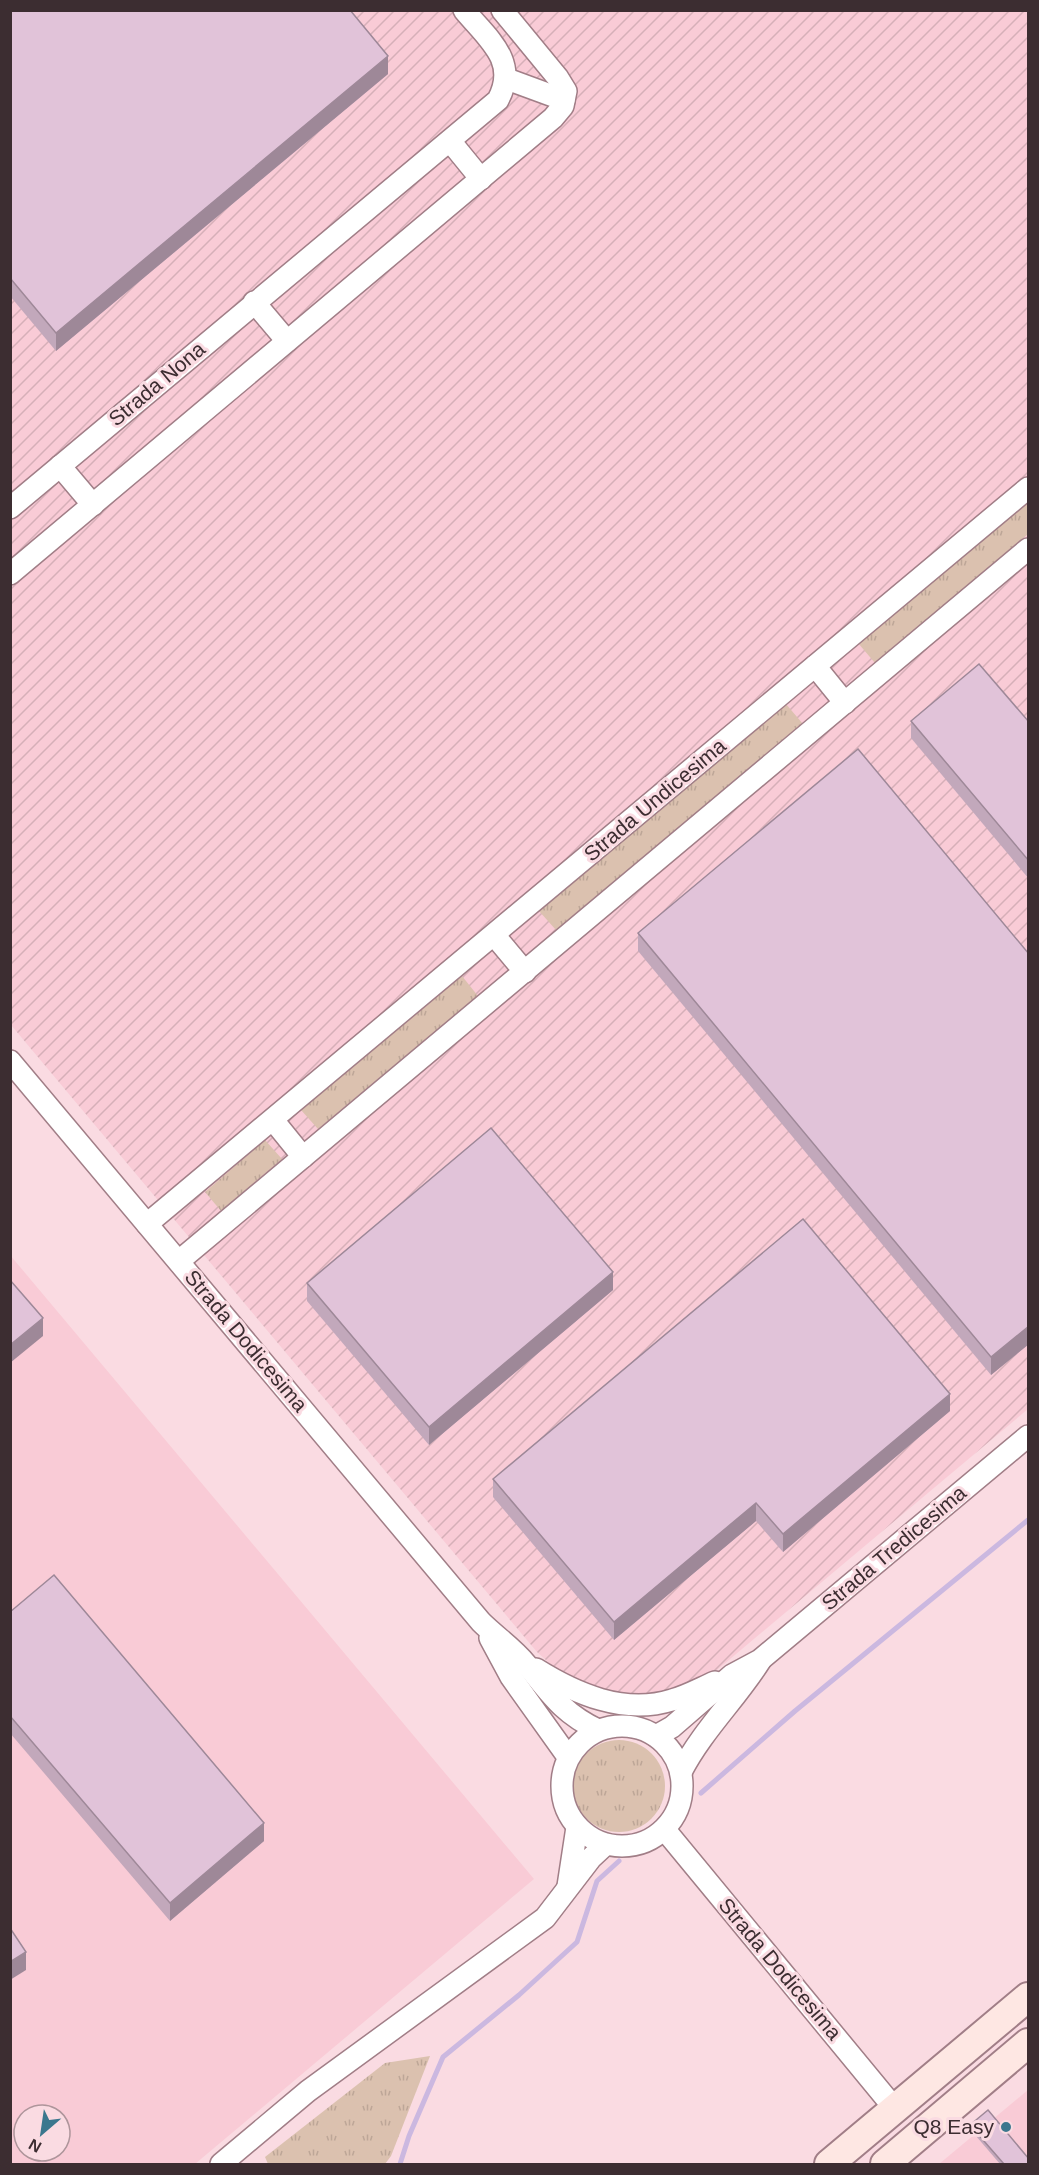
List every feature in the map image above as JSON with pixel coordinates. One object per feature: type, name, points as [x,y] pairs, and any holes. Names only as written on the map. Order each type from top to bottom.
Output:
[{"type":"street","points":[[464,10],[501,55],[507,70],[507,79],[564,100]]},
{"type":"street","points":[[10,574],[553,118],[564,100],[566,91],[502,10]]},
{"type":"street","name":"Strada Nona","points":[[10,508],[498,100],[507,79]]},
{"type":"street","points":[[450,141],[481,179]]},
{"type":"street","points":[[254,302],[287,341]]},
{"type":"street","points":[[60,466],[93,505]]},
{"type":"street","name":"Strada Undicesima","points":[[147,1224],[1029,488]]},
{"type":"street","points":[[179,1261],[1029,549]]},
{"type":"street","points":[[815,666],[845,703]]},
{"type":"street","points":[[495,935],[525,972]]},
{"type":"street","name":"Strada Dodicesima","points":[[10,1061],[481,1622]]},
{"type":"street","points":[[273,1120],[303,1157]]},
{"type":"street","name":"Strada Tredicesima","points":[[760,1660],[1029,1436]]},
{"type":"street","points":[[481,1622],[525,1662],[562,1686],[588,1697],[616,1703],[645,1705],[672,1700],[732,1675],[760,1660]]},
{"type":"street","points":[[481,1622],[511,1677],[568,1757]]},
{"type":"street","points":[[681,1772],[688,1758],[720,1713],[742,1689],[760,1660]]},
{"type":"street","points":[[525,1662],[548,1694],[564,1710],[598,1730]]},
{"type":"street","points":[[656,1736],[672,1727],[732,1675]]},
{"type":"street","points":[[615,1726],[632,1726],[656,1736],[669,1748],[681,1772],[682,1793],[677,1813],[664,1830],[652,1839],[637,1845],[605,1845],[577,1827],[567,1812],[561,1794],[562,1775],[568,1757],[581,1741],[598,1730],[615,1726]]},
{"type":"street","points":[[567,1887],[577,1827]]},
{"type":"street","name":"Strada Dodicesima","points":[[664,1830],[895,2109]]},
{"type":"street","points":[[221,2164],[308,2091],[531,1929],[556,1905],[567,1887],[605,1845]]},
{"type":"street","points":[[829,2164],[1029,1997]]},
{"type":"street","points":[[885,2164],[1029,2043]]},
{"type":"shaded area","points":[[10,11],[1028,11],[1028,1409],[717,1670],[697,1683],[651,1697],[606,1694],[558,1671],[537,1652],[11,1025]]},
{"type":"shaded area","points":[[10,1255],[534,1879],[195,2164],[11,2164]]},
{"type":"shaded area","name":"Q8 Easy","points":[[1028,2090],[1028,2164],[939,2164]]},
{"type":"green space","points":[[1028,501],[1028,534],[875,663],[858,643]]},
{"type":"green space","points":[[786,704],[803,724],[556,930],[539,911]]},
{"type":"green space","points":[[462,976],[478,996],[318,1129],[301,1110]]},
{"type":"green space","points":[[265,1140],[282,1159],[221,1211],[205,1192]]},
{"type":"green space","points":[[619,1740],[636,1744],[651,1754],[661,1769],[665,1786],[661,1803],[651,1818],[636,1828],[619,1832],[602,1828],[587,1818],[577,1803],[573,1786],[577,1769],[587,1754],[602,1744]]},
{"type":"green space","points":[[430,2056],[391,2156],[385,2164],[268,2164],[265,2157],[385,2063]]},
{"type":"building","points":[[10,10],[350,10],[388,56],[56,333],[10,278]]},
{"type":"building","points":[[979,664],[1029,722],[1029,861],[911,721]]},
{"type":"building","points":[[858,749],[1029,954],[1029,1326],[991,1357],[638,933]]},
{"type":"building","points":[[491,1128],[613,1272],[429,1427],[307,1283]]},
{"type":"building","points":[[803,1219],[950,1394],[783,1534],[756,1503],[614,1622],[493,1479]]},
{"type":"building","points":[[10,1280],[43,1318],[10,1345]]},
{"type":"building","points":[[54,1575],[264,1823],[170,1903],[10,1716],[10,1612]]},
{"type":"building","points":[[10,1928],[26,1952],[10,1962]]},
{"type":"building","points":[[988,2110],[1029,2159],[1029,2164],[1004,2164],[970,2125]]},
{"type":"waterway","points":[[701,1793],[795,1711],[1028,1520]]},
{"type":"waterway","points":[[400,2164],[409,2136],[443,2057],[519,1995],[577,1942],[597,1881],[619,1861]]},
{"type":"place","name":"Q8 Easy","points":[[1006,2127]]}]
